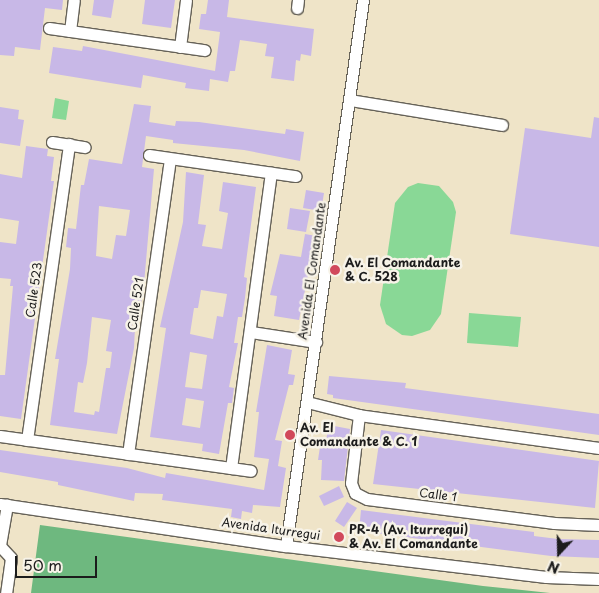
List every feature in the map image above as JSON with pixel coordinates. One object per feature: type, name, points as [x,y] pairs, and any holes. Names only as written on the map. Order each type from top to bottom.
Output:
[{"type":"street","points":[[70,31],[74,0]]},
{"type":"street","points":[[180,47],[186,0]]},
{"type":"street","name":"Avenida El Comandante","points":[[286,546],[363,0]]},
{"type":"street","points":[[49,28],[204,50]]},
{"type":"street","points":[[350,100],[502,125]]},
{"type":"street","points":[[52,142],[85,147]]},
{"type":"street","name":"Calle 523","points":[[27,440],[69,144]]},
{"type":"street","points":[[149,156],[295,176]]},
{"type":"street","name":"Calle 521","points":[[128,454],[170,158]]},
{"type":"street","points":[[231,468],[251,332],[271,173]]},
{"type":"street","points":[[251,332],[316,342]]},
{"type":"street","points":[[306,402],[359,414],[599,448]]},
{"type":"street","name":"Calle 1","points":[[359,414],[351,483],[355,493],[367,499],[554,523],[599,525]]},
{"type":"street","points":[[0,436],[250,471]]},
{"type":"street","points":[[3,504],[0,546],[10,558],[6,593]]},
{"type":"street","name":"Avenida Iturregui","points":[[3,504],[286,546],[546,577],[599,578]]},
{"type":"green space","points":[[55,98],[69,101],[66,120],[52,118]]},
{"type":"green space","points":[[418,183],[439,186],[453,202],[456,212],[441,314],[430,330],[412,336],[402,335],[386,324],[380,305],[395,203],[408,187]]},
{"type":"green space","points":[[469,313],[521,317],[518,347],[467,343]]},
{"type":"green space","points":[[40,525],[483,586],[550,593],[31,593]]},
{"type":"building","points":[[0,0],[63,0],[62,10],[45,8],[40,50],[15,47],[14,56],[0,55]]},
{"type":"building","points":[[94,0],[114,0],[111,18],[92,15]]},
{"type":"building","points":[[145,0],[175,0],[171,28],[142,24]]},
{"type":"building","points":[[208,0],[229,0],[227,17],[314,29],[311,56],[301,54],[300,61],[296,60],[294,81],[271,78],[274,57],[265,56],[267,44],[240,40],[235,71],[230,71],[228,82],[210,79],[209,91],[185,88],[186,83],[143,75],[141,88],[49,73],[53,47],[82,51],[83,46],[215,71],[220,32],[199,29],[201,14],[206,14]]},
{"type":"building","points":[[134,104],[151,106],[149,122],[175,126],[176,121],[199,122],[285,134],[286,129],[304,132],[300,161],[244,150],[173,143],[173,140],[146,136],[142,167],[154,169],[144,284],[141,304],[135,303],[132,326],[135,327],[134,348],[117,434],[50,425],[59,359],[55,359],[70,269],[71,248],[66,247],[68,228],[76,229],[81,185],[84,185],[89,159],[122,164]],"holes":[[[99,206],[130,210],[126,236],[116,235],[112,259],[96,256]],[[92,317],[111,320],[106,351],[112,352],[110,368],[106,368],[99,412],[95,411],[94,415],[74,412],[78,382],[83,383],[87,363]]]},
{"type":"building","points":[[0,107],[19,110],[18,119],[24,120],[20,146],[0,143]]},
{"type":"building","points":[[594,117],[599,118],[599,247],[510,234],[525,128],[591,138]]},
{"type":"building","points":[[26,146],[48,149],[47,156],[54,157],[51,181],[54,181],[21,419],[0,416],[0,375],[5,375],[13,286],[10,286],[11,279],[0,278],[0,242],[16,244],[19,221],[0,218],[0,174],[22,178]]},
{"type":"building","points":[[186,172],[204,175],[198,224],[206,225],[202,246],[222,249],[228,213],[219,211],[223,182],[256,187],[244,277],[247,278],[245,298],[242,317],[238,317],[234,343],[238,343],[229,387],[234,388],[232,403],[228,403],[219,454],[202,451],[203,444],[150,437],[166,328],[160,327],[183,222]],"holes":[[[201,290],[227,294],[223,317],[217,316],[213,339],[190,334],[194,308],[198,308]],[[190,352],[207,355],[202,389],[185,387]],[[186,398],[204,401],[200,428],[182,425]]]},
{"type":"building","points":[[306,190],[324,193],[321,211],[303,208]]},
{"type":"building","points":[[290,208],[310,211],[306,232],[287,229]]},
{"type":"building","points":[[305,234],[316,236],[299,320],[274,316],[277,296],[270,295],[280,254],[301,257]]},
{"type":"building","points":[[267,345],[292,350],[288,374],[295,375],[293,385],[289,385],[275,440],[282,441],[278,466],[286,468],[280,507],[253,505],[252,513],[242,511],[241,519],[231,517],[232,509],[162,500],[163,494],[135,493],[134,501],[58,485],[58,482],[0,472],[0,450],[127,468],[165,478],[166,473],[264,490],[269,459],[254,457],[259,412],[256,412]]},
{"type":"building","points":[[329,376],[406,383],[405,388],[599,414],[599,435],[333,398],[333,395],[327,394]]},
{"type":"building","points":[[329,425],[350,429],[344,481],[321,480],[322,460],[318,460],[321,440],[326,440]]},
{"type":"building","points":[[381,430],[599,461],[595,508],[373,484]]},
{"type":"building","points":[[339,486],[344,497],[324,506],[319,496]]},
{"type":"building","points":[[347,502],[357,508],[344,527],[335,521]]},
{"type":"building","points":[[361,510],[534,532],[534,536],[558,539],[599,540],[599,558],[551,556],[359,531]]},
{"type":"place","name":"Av. El Comandante & C. 528","points":[[335,270]]},
{"type":"place","name":"Av. El Comandante & C. 1","points":[[290,435]]},
{"type":"place","name":"PR-4 (Av. Iturregui) & Av. El Comandante","points":[[339,537]]}]
